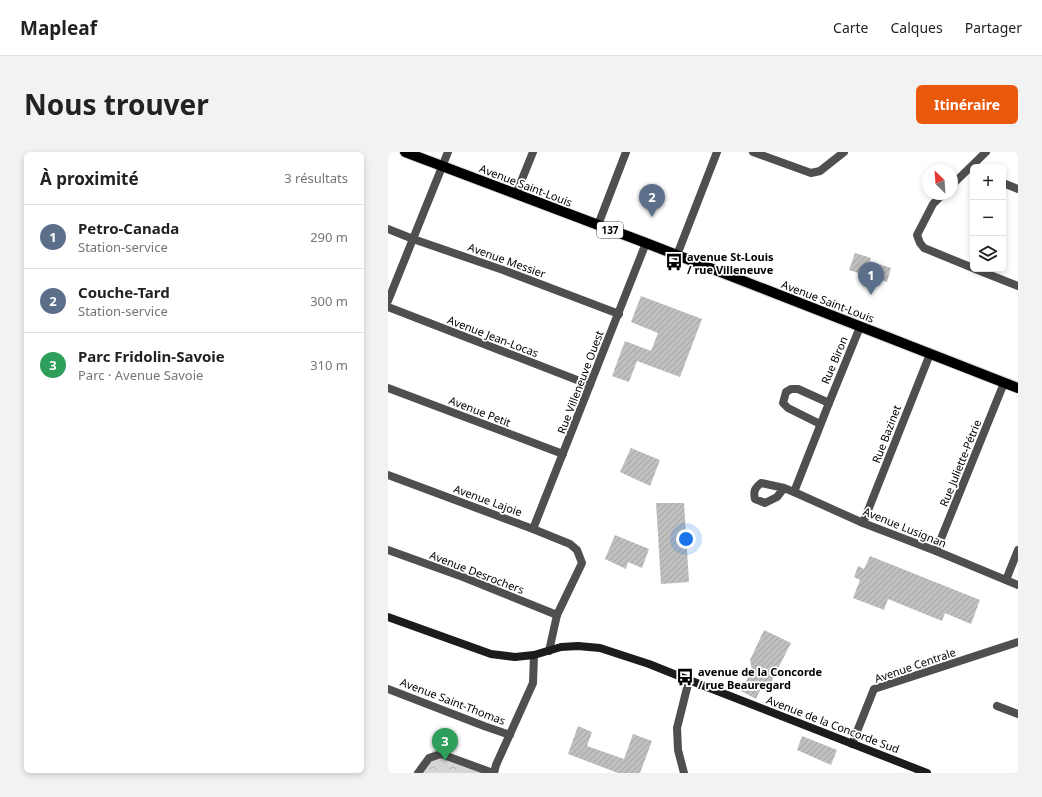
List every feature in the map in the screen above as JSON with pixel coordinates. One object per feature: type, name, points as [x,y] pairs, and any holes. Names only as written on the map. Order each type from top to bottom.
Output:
[{"type":"main road","name":"Avenue Saint-Louis","points":[[406,152],[646,243],[1004,383],[1018,387]]},
{"type":"street","points":[[388,301],[448,152]]},
{"type":"street","points":[[516,194],[533,152]]},
{"type":"street","points":[[598,225],[626,152]]},
{"type":"street","points":[[677,255],[717,152]]},
{"type":"street","points":[[753,152],[811,173],[820,171],[844,152]]},
{"type":"street","points":[[976,164],[986,152]]},
{"type":"street","points":[[958,180],[970,169]]},
{"type":"street","points":[[1006,184],[1018,189]]},
{"type":"street","points":[[937,200],[933,204],[917,235],[920,243],[924,248],[970,267]]},
{"type":"street","name":"Avenue Messier","points":[[388,229],[503,270],[619,314]]},
{"type":"street","name":"Rue Villeneuve Ouest","points":[[533,529],[646,243]]},
{"type":"street","points":[[982,272],[1018,286]]},
{"type":"street","name":"Avenue Jean-Locas","points":[[388,307],[590,385]]},
{"type":"street","name":"Rue Biron","points":[[794,492],[860,327]]},
{"type":"street","name":"Rue Bazinet","points":[[863,523],[930,354]]},
{"type":"street","name":"Rue Juliette-Pétrie","points":[[936,551],[1004,383]]},
{"type":"street","name":"Avenue Petit","points":[[388,388],[563,454]]},
{"type":"street","name":"Rue Biron","points":[[820,424],[788,408],[783,403],[786,392],[791,389],[798,389],[829,403]]},
{"type":"street","name":"Avenue Lajoie","points":[[388,475],[570,544],[577,550],[582,563],[557,615]]},
{"type":"street","name":"Avenue Lusignan","points":[[784,488],[863,523],[1018,585]]},
{"type":"street","name":"Avenue Desrochers","points":[[388,550],[463,577],[557,615]]},
{"type":"street","points":[[1006,580],[1018,550]]},
{"type":"street","points":[[549,651],[557,615]]},
{"type":"street","name":"Avenue de la Concorde Sud","points":[[388,617],[491,654],[515,658],[534,655],[561,647],[578,646],[600,648],[649,664],[927,773]]},
{"type":"street","name":"Avenue Centrale","points":[[852,744],[874,689],[1018,642]]},
{"type":"street","points":[[418,773],[429,758],[441,754],[493,773],[533,683],[534,655]]},
{"type":"street","points":[[684,773],[678,750],[677,728],[689,680]]},
{"type":"street","name":"Avenue Saint-Thomas","points":[[388,689],[510,735]]},
{"type":"street","points":[[997,706],[1018,714]]},
{"type":"green space","points":[[433,750],[497,773],[421,773]]},
{"type":"building","points":[[855,253],[871,258],[870,261],[891,268],[887,282],[849,270]]},
{"type":"building","points":[[641,296],[702,319],[680,377],[637,361],[629,382],[612,376],[625,341],[651,351],[658,333],[631,322]]},
{"type":"building","points":[[631,448],[660,460],[650,486],[620,472]]},
{"type":"building","points":[[656,503],[684,503],[689,582],[661,584]]},
{"type":"building","points":[[615,535],[649,549],[642,568],[628,562],[626,569],[605,559]]},
{"type":"building","points":[[870,556],[980,600],[971,624],[945,613],[942,621],[888,599],[884,610],[853,598],[860,580],[854,577],[858,566],[864,569]]},
{"type":"building","points":[[764,630],[791,643],[768,688],[762,686],[756,699],[741,691],[752,670],[750,660]]},
{"type":"building","points":[[578,726],[592,732],[587,746],[624,759],[633,734],[652,741],[640,773],[618,773],[568,754]]},
{"type":"building","points":[[802,736],[837,750],[831,765],[797,750]]},
{"type":"place","name":"Couche-Tard","points":[[652,217]]},
{"type":"place","name":"avenue St-Louis / rue Villeneuve","points":[[674,262]]},
{"type":"place","name":"Petro-Canada","points":[[871,295]]},
{"type":"place","name":"avenue de la Concorde / rue Beauregard","points":[[685,677]]},
{"type":"place","name":"Parc Fridolin-Savoie","points":[[445,761]]}]
